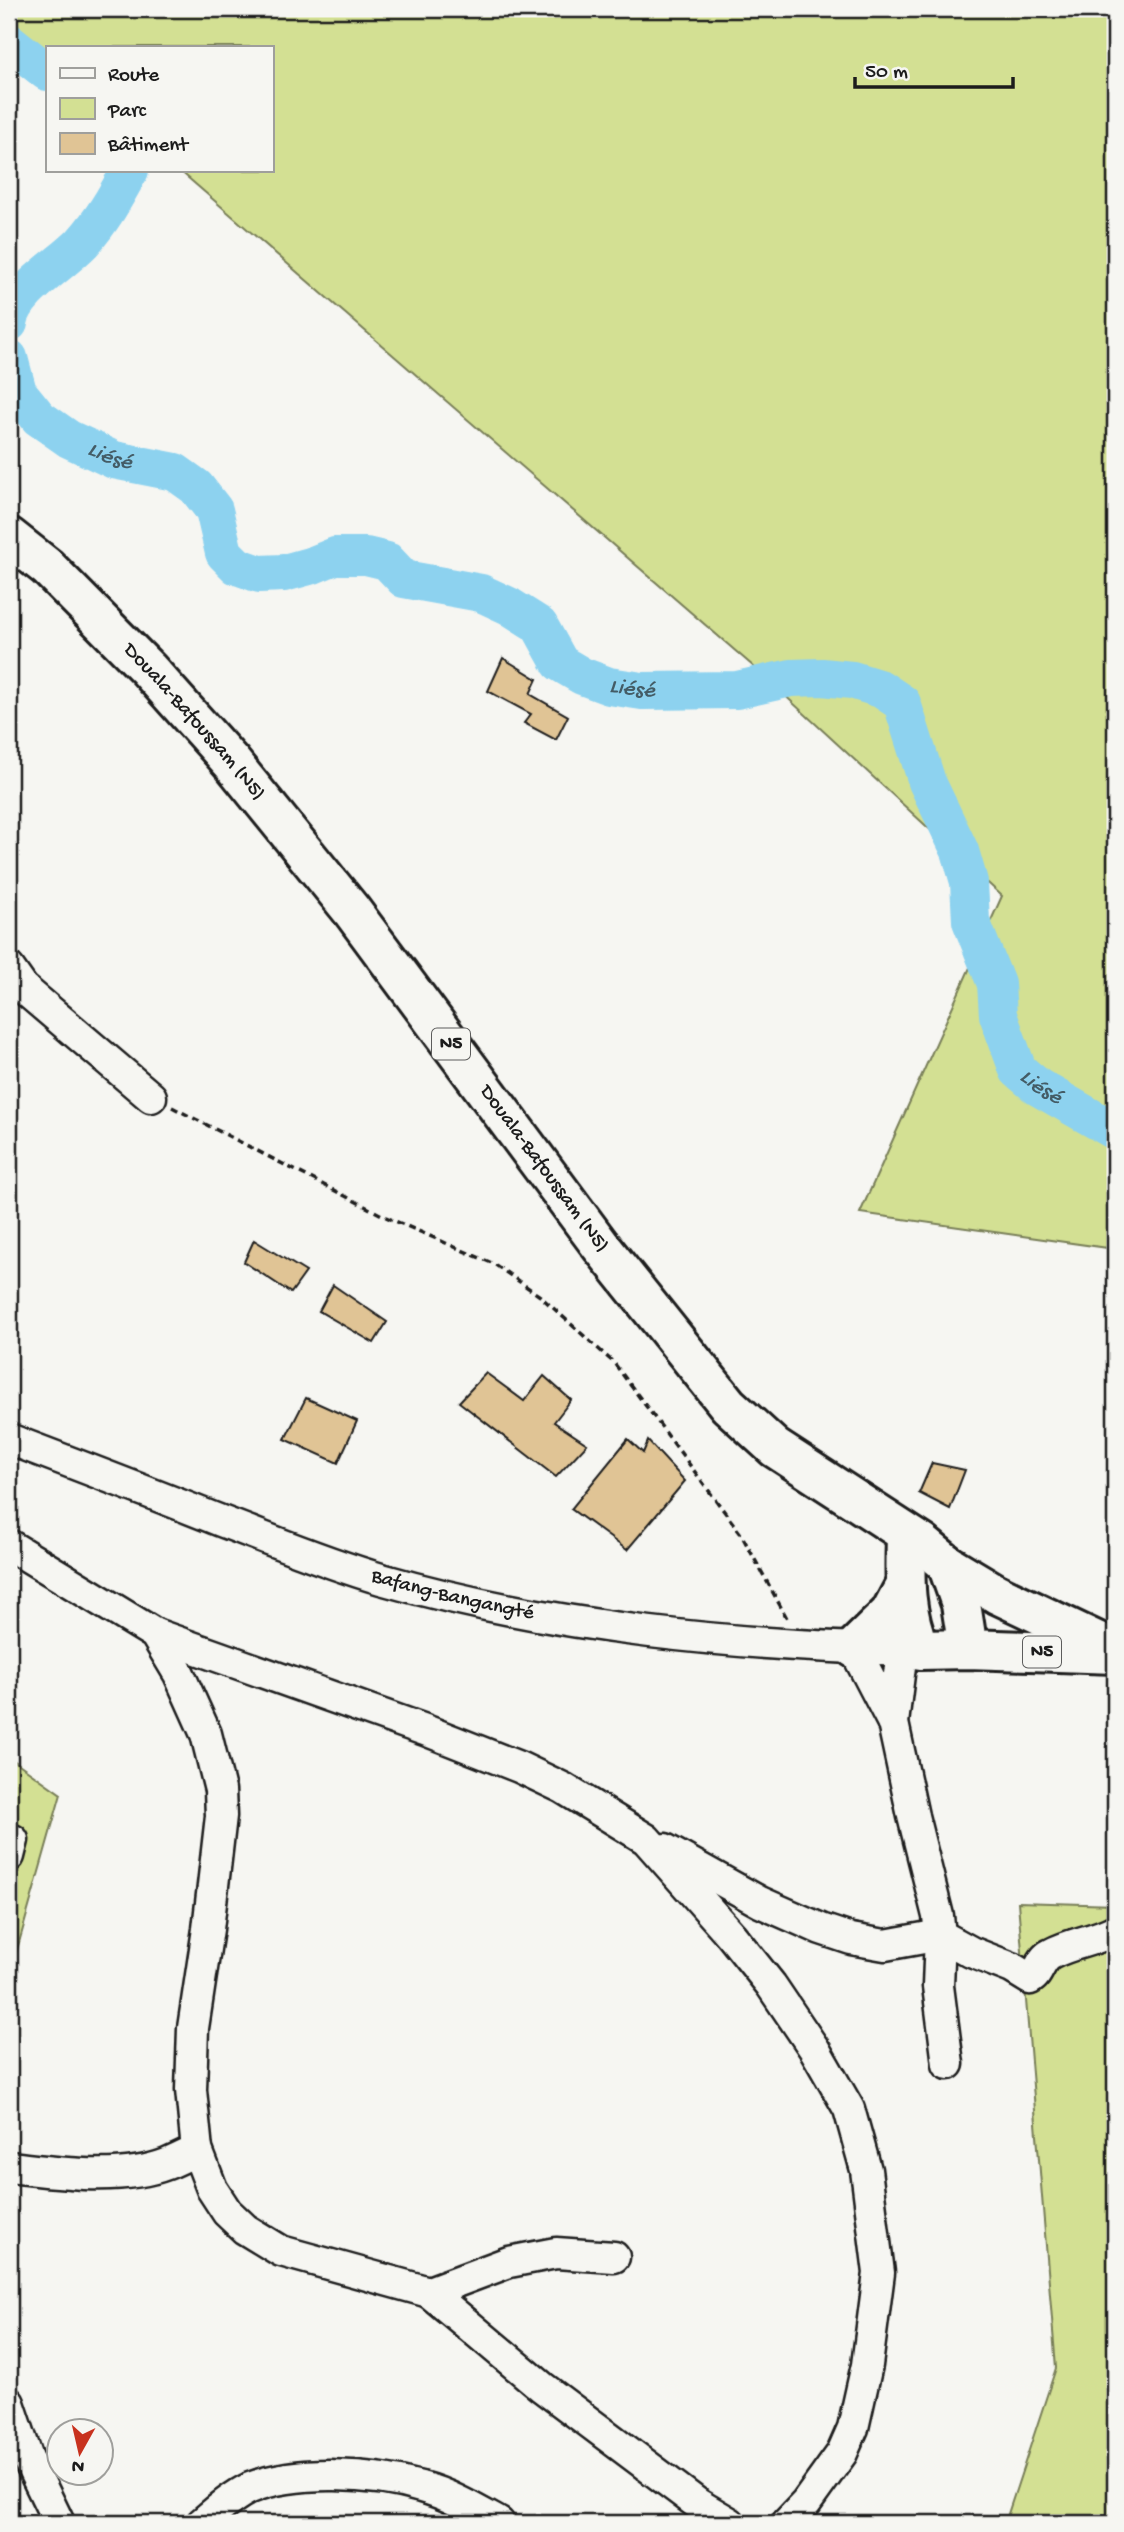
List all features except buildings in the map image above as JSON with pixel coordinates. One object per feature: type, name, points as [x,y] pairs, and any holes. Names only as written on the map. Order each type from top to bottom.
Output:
[{"type":"highway","name":"Douala-Bafoussam (N5)","points":[[9,537],[47,567],[138,660],[232,763],[352,911],[600,1245],[728,1405],[775,1448],[923,1544],[947,1564],[997,1594],[1115,1652]]},
{"type":"highway","points":[[906,1534],[904,1587],[911,1628],[911,1650]]},
{"type":"highway","points":[[947,1564],[961,1604],[968,1650]]},
{"type":"highway","points":[[854,1648],[890,1613],[904,1587]]},
{"type":"highway","name":"N5","points":[[911,1650],[1115,1652]]},
{"type":"street","points":[[9,968],[23,988],[151,1097]]},
{"type":"street","name":"Bafang-Bangangté","points":[[9,1439],[318,1559],[428,1591],[534,1616],[802,1646],[911,1650]]},
{"type":"street","points":[[9,1545],[155,1634],[425,1730],[519,1767],[564,1788],[646,1839],[760,1902],[821,1929],[851,1939],[886,1945],[940,1935],[1032,1979],[1037,1975],[1040,1964],[1054,1952],[1098,1939],[1115,1930]]},
{"type":"street","points":[[155,1634],[206,1734],[220,1790],[219,1845],[190,2059],[197,2150],[212,2189],[227,2212],[245,2229],[281,2251],[429,2292],[542,2387],[678,2490],[730,2523]]},
{"type":"street","points":[[854,1648],[893,1723],[913,1816],[934,1895],[940,1935],[937,1986],[948,2064]]},
{"type":"street","points":[[893,1723],[911,1650]]},
{"type":"street","points":[[646,1839],[731,1935],[771,1985],[815,2050],[849,2109],[866,2170],[879,2273],[867,2365],[853,2428],[842,2454],[787,2523]]},
{"type":"street","points":[[9,2167],[119,2174],[164,2165],[197,2150]]},
{"type":"street","points":[[429,2292],[521,2260],[556,2253],[614,2257]]},
{"type":"street","points":[[9,2403],[28,2459],[59,2523]]},
{"type":"street","points":[[202,2523],[248,2489],[285,2477],[312,2475],[359,2477],[420,2487],[466,2504],[499,2523]]},
{"type":"path","points":[[151,1097],[386,1217],[494,1264],[540,1296],[614,1363],[741,1534],[802,1646]]},
{"type":"green space","points":[[9,9],[1115,9],[1115,1249],[860,1213],[1002,896],[754,667],[181,172],[273,172],[273,46],[46,46],[46,55],[9,23]]},
{"type":"green space","points":[[9,1757],[61,1794],[9,1978]]},
{"type":"green space","points":[[1018,1902],[1115,1905],[1115,2523],[1005,2523],[1056,2368]]},
{"type":"waterway","name":"Liésé","points":[[9,42],[46,71]]},
{"type":"waterway","name":"Liésé","points":[[9,323],[12,312],[28,290],[89,235],[129,172]]},
{"type":"waterway","name":"Liésé","points":[[9,358],[18,392],[39,418],[69,439],[114,460],[175,472],[196,487],[214,510],[224,553],[237,566],[259,574],[284,573],[335,556],[366,556],[387,561],[404,579],[481,593],[509,606],[539,625],[560,663],[582,676],[609,686],[642,691],[737,690],[791,678],[822,677],[852,680],[881,689],[902,703],[927,782],[960,851],[969,882],[971,921],[996,984],[998,1015],[1018,1070],[1038,1087],[1115,1131]]}]
